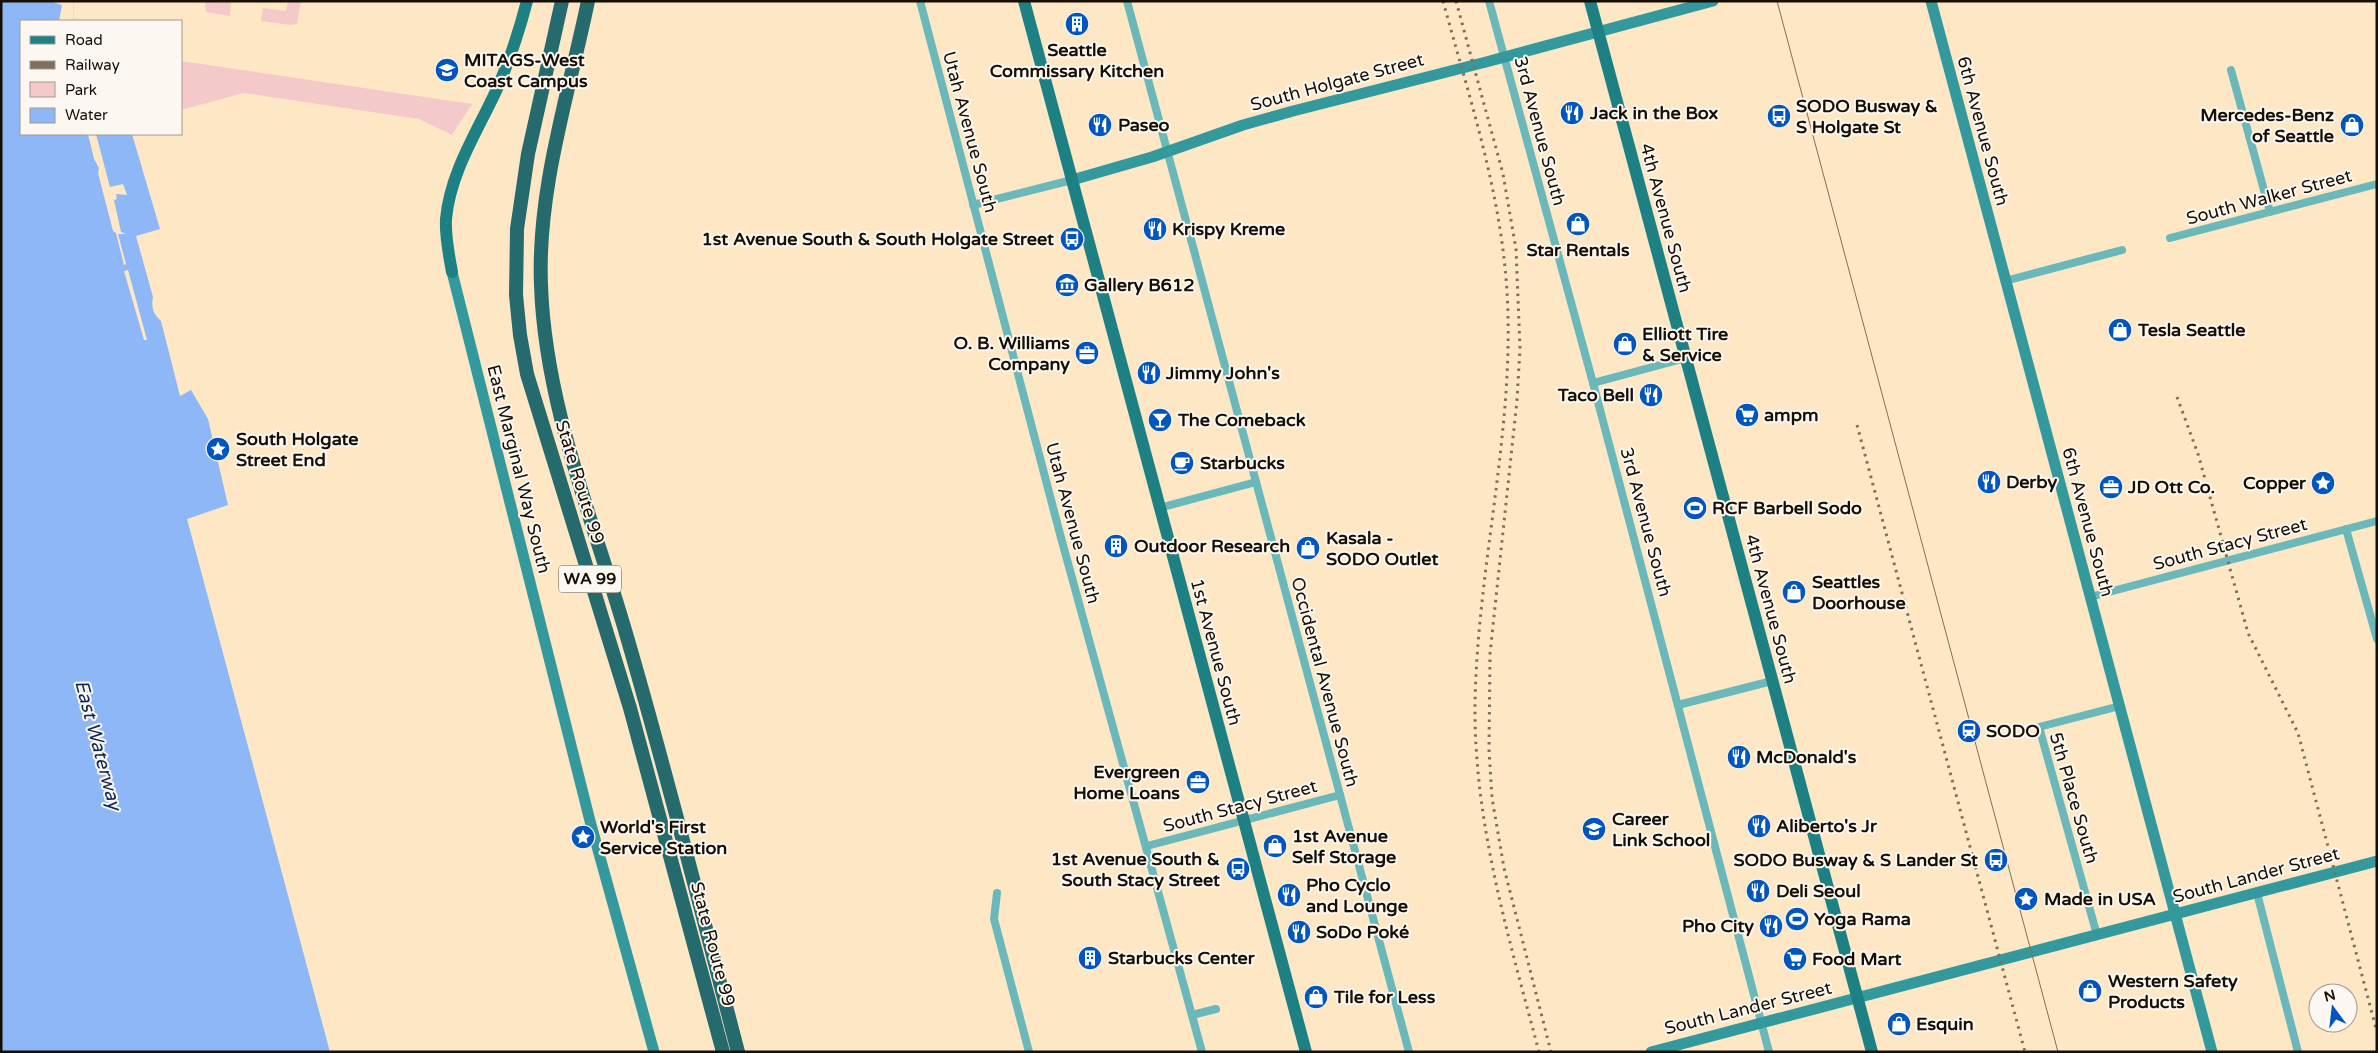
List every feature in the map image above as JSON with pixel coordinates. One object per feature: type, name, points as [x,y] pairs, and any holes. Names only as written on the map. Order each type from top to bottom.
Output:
[{"type":"highway","name":"State Route 99","points":[[562,1],[528,154],[517,229],[516,295],[520,335],[527,374],[630,708],[722,1052]]},
{"type":"highway","name":"State Route 99","points":[[588,1],[552,164],[542,257],[542,313],[562,425],[628,638],[738,1052]]},
{"type":"main road","points":[[452,272],[446,220],[454,178],[496,91],[516,40],[527,1]]},
{"type":"main road","name":"1st Avenue South","points":[[1024,1],[1306,1052]]},
{"type":"main road","name":"4th Avenue South","points":[[1590,1],[1872,1052]]},
{"type":"main road","name":"South Holgate Street","points":[[1072,180],[1168,152],[1243,125],[1293,110],[1505,57],[1712,1]]},
{"type":"main road","name":"6th Avenue South","points":[[1931,1],[2004,281],[2212,1052]]},
{"type":"main road","name":"East Marginal Way South","points":[[452,272],[590,822],[654,1052]]},
{"type":"main road","name":"South Lander Street","points":[[1651,1052],[2377,861]]},
{"type":"street","name":"Utah Avenue South","points":[[920,1],[1060,534],[1202,1052]]},
{"type":"street","name":"Occidental Avenue South","points":[[1127,1],[1409,1052]]},
{"type":"street","name":"3rd Avenue South","points":[[1489,1],[1593,383],[1769,1052]]},
{"type":"street","points":[[2231,70],[2269,209]]},
{"type":"street","name":"South Holgate Street","points":[[973,205],[1072,180]]},
{"type":"street","name":"South Walker Street","points":[[2170,238],[2269,209],[2377,184]]},
{"type":"street","points":[[2004,281],[2122,250]]},
{"type":"street","points":[[1593,383],[1686,358]]},
{"type":"street","points":[[1159,508],[1256,482]]},
{"type":"street","name":"South Stacy Street","points":[[2090,597],[2377,521]]},
{"type":"street","points":[[2346,529],[2377,640]]},
{"type":"street","points":[[1678,705],[1772,681]]},
{"type":"street","name":"5th Place South","points":[[2097,935],[2039,727],[2120,706]]},
{"type":"street","name":"South Stacy Street","points":[[1147,846],[1340,794]]},
{"type":"street","points":[[997,893],[994,919],[1029,1052]]},
{"type":"street","points":[[2256,893],[2298,1052]]},
{"type":"street","points":[[1192,1015],[1216,1009]]},
{"type":"green space","points":[[205,1],[231,3],[230,16],[206,12]]},
{"type":"green space","points":[[288,1],[301,1],[297,24],[261,21],[263,8],[286,11]]},
{"type":"green space","points":[[182,61],[472,104],[452,135],[419,119],[244,93],[182,110]]},
{"type":"water","name":"East Waterway","points":[[1,1],[74,1],[75,20],[20,20],[20,135],[132,135],[160,229],[136,236],[153,297],[153,310],[161,321],[180,396],[191,390],[208,419],[228,505],[187,519],[330,1052],[1,1052]]},
{"type":"pier","points":[[50,1],[74,1],[75,20],[59,20],[62,5]]},
{"type":"pier","points":[[88,135],[96,135],[110,187],[123,184],[127,195],[116,194],[117,199],[114,200],[121,232],[126,234],[118,234],[126,264],[124,265],[98,173],[99,168],[94,159]]},
{"type":"pier","points":[[128,270],[147,340],[144,340],[124,271]]},
{"type":"tram line","points":[[1777,1],[2058,1052]]},
{"type":"railway","points":[[1443,1],[1489,173],[1502,243],[1506,278],[1508,331],[1506,384],[1502,438],[1477,652],[1476,749],[1480,793],[1495,880],[1539,1052]]},
{"type":"railway","points":[[1456,1],[1503,174],[1516,249],[1520,348],[1517,400],[1490,654],[1489,750],[1492,798],[1504,868],[1551,1052]]},
{"type":"railway","points":[[2177,397],[2198,454],[2248,633],[2298,733],[2377,1032]]},
{"type":"railway","points":[[1857,425],[2025,1052]]},
{"type":"place","name":"Seattle Commissary Kitchen","points":[[1077,24]]},
{"type":"place","name":"MITAGS-West Coast Campus","points":[[447,70]]},
{"type":"place","name":"Jack in the Box","points":[[1572,113]]},
{"type":"place","name":"SODO Busway & S Holgate St","points":[[1779,116]]},
{"type":"place","name":"Paseo","points":[[1100,125]]},
{"type":"place","name":"Mercedes-Benz of Seattle","points":[[2352,125]]},
{"type":"place","name":"Star Rentals","points":[[1578,224]]},
{"type":"place","name":"Krispy Kreme","points":[[1155,229]]},
{"type":"place","name":"1st Avenue South & South Holgate Street","points":[[1072,239]]},
{"type":"place","name":"Gallery B612","points":[[1067,285]]},
{"type":"place","name":"Tesla Seattle","points":[[2120,330]]},
{"type":"place","name":"Elliott Tire & Service","points":[[1625,344]]},
{"type":"place","name":"O. B. Williams Company","points":[[1087,353]]},
{"type":"place","name":"Jimmy John's","points":[[1149,373]]},
{"type":"place","name":"Taco Bell","points":[[1651,395]]},
{"type":"place","name":"ampm","points":[[1747,415]]},
{"type":"place","name":"The Comeback","points":[[1160,420]]},
{"type":"place","name":"South Holgate Street End","points":[[218,449]]},
{"type":"place","name":"Starbucks","points":[[1182,463]]},
{"type":"place","name":"Derby","points":[[1989,482]]},
{"type":"place","name":"Copper","points":[[2323,483]]},
{"type":"place","name":"JD Ott Co.","points":[[2111,487]]},
{"type":"place","name":"RCF Barbell Sodo","points":[[1695,508]]},
{"type":"place","name":"Outdoor Research","points":[[1116,546]]},
{"type":"place","name":"Kasala - SODO Outlet","points":[[1308,548]]},
{"type":"place","name":"Seattles Doorhouse","points":[[1794,592]]},
{"type":"place","name":"SODO","points":[[1969,731]]},
{"type":"place","name":"McDonald's","points":[[1739,757]]},
{"type":"place","name":"Evergreen Home Loans","points":[[1198,782]]},
{"type":"place","name":"Aliberto's Jr","points":[[1759,826]]},
{"type":"place","name":"Career Link School","points":[[1594,829]]},
{"type":"place","name":"World's First Service Station","points":[[583,837]]},
{"type":"place","name":"1st Avenue Self Storage","points":[[1275,846]]},
{"type":"place","name":"SODO Busway & S Lander St","points":[[1996,860]]},
{"type":"place","name":"1st Avenue South & South Stacy Street","points":[[1238,869]]},
{"type":"place","name":"Deli Seoul","points":[[1758,891]]},
{"type":"place","name":"Pho Cyclo and Lounge","points":[[1289,895]]},
{"type":"place","name":"Made in USA","points":[[2026,899]]},
{"type":"place","name":"Yoga Rama","points":[[1797,919]]},
{"type":"place","name":"Pho City","points":[[1771,926]]},
{"type":"place","name":"SoDo Poké","points":[[1299,932]]},
{"type":"place","name":"Starbucks Center","points":[[1090,958]]},
{"type":"place","name":"Food Mart","points":[[1795,959]]},
{"type":"place","name":"Western Safety Products","points":[[2090,991]]},
{"type":"place","name":"Tile for Less","points":[[1316,997]]},
{"type":"place","name":"Esquin","points":[[1899,1024]]}]
